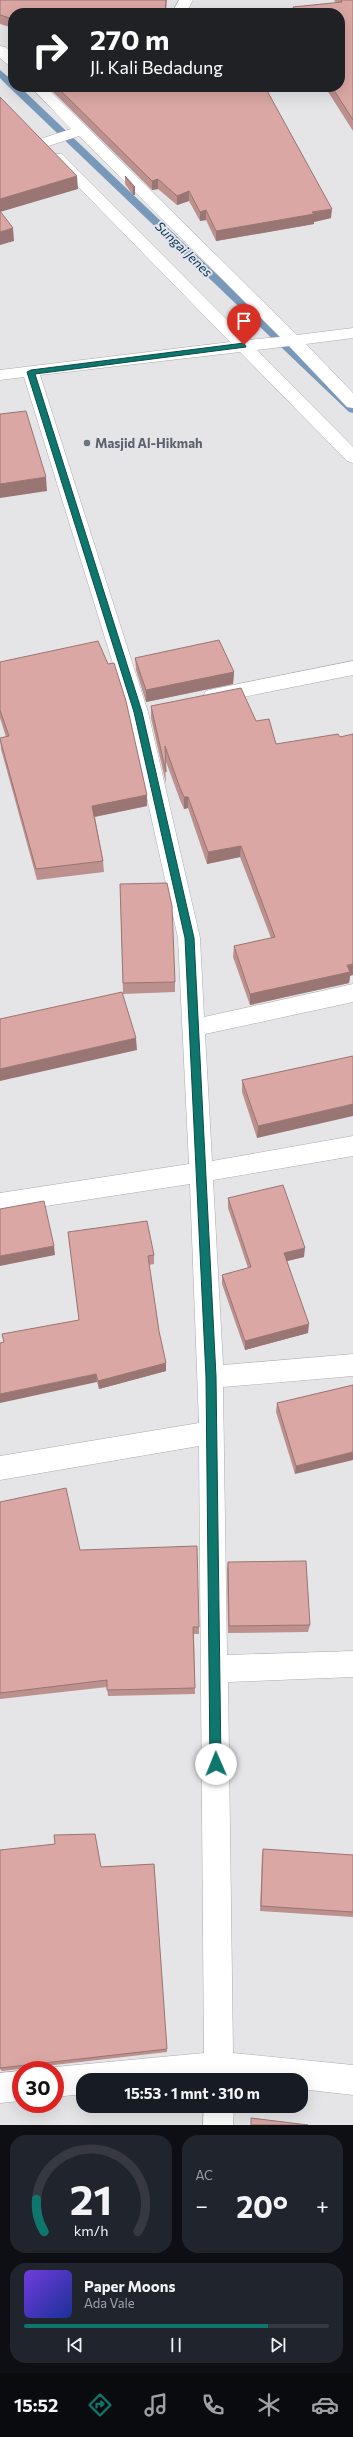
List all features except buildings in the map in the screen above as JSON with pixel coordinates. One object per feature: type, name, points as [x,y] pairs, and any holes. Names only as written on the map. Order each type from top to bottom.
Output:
[{"type":"street","points":[[0,50],[8,57]]},
{"type":"street","points":[[43,92],[79,131],[287,340],[353,403]]},
{"type":"street","points":[[79,131],[41,138],[247,345],[353,457]]},
{"type":"street","points":[[0,375],[353,333]]},
{"type":"street","points":[[31,372],[146,710],[189,938],[202,1172],[211,1377],[219,2073]]},
{"type":"street","points":[[192,701],[353,668]]},
{"type":"street","points":[[193,1028],[353,993]]},
{"type":"street","points":[[0,1202],[202,1172],[353,1146]]},
{"type":"street","points":[[211,1377],[353,1366]]},
{"type":"street","points":[[0,1468],[212,1432]]},
{"type":"street","points":[[214,1669],[353,1664]]},
{"type":"street","points":[[308,2078],[353,2080]]},
{"type":"street","points":[[64,2082],[76,2081]]},
{"type":"street","points":[[0,2088],[12,2087]]},
{"type":"street","points":[[218,2125],[219,2113]]},
{"type":"waterway","name":"Sungai Jenes","points":[[0,73],[8,81]]},
{"type":"waterway","name":"Sungai Jenes","points":[[20,92],[353,410]]},
{"type":"place","name":"Masjid Al-Hikmah","points":[[87,443]]},
{"type":"route","points":[[216,1764],[211,1377],[202,1172],[189,938],[138,712],[31,372],[244,345]]}]
